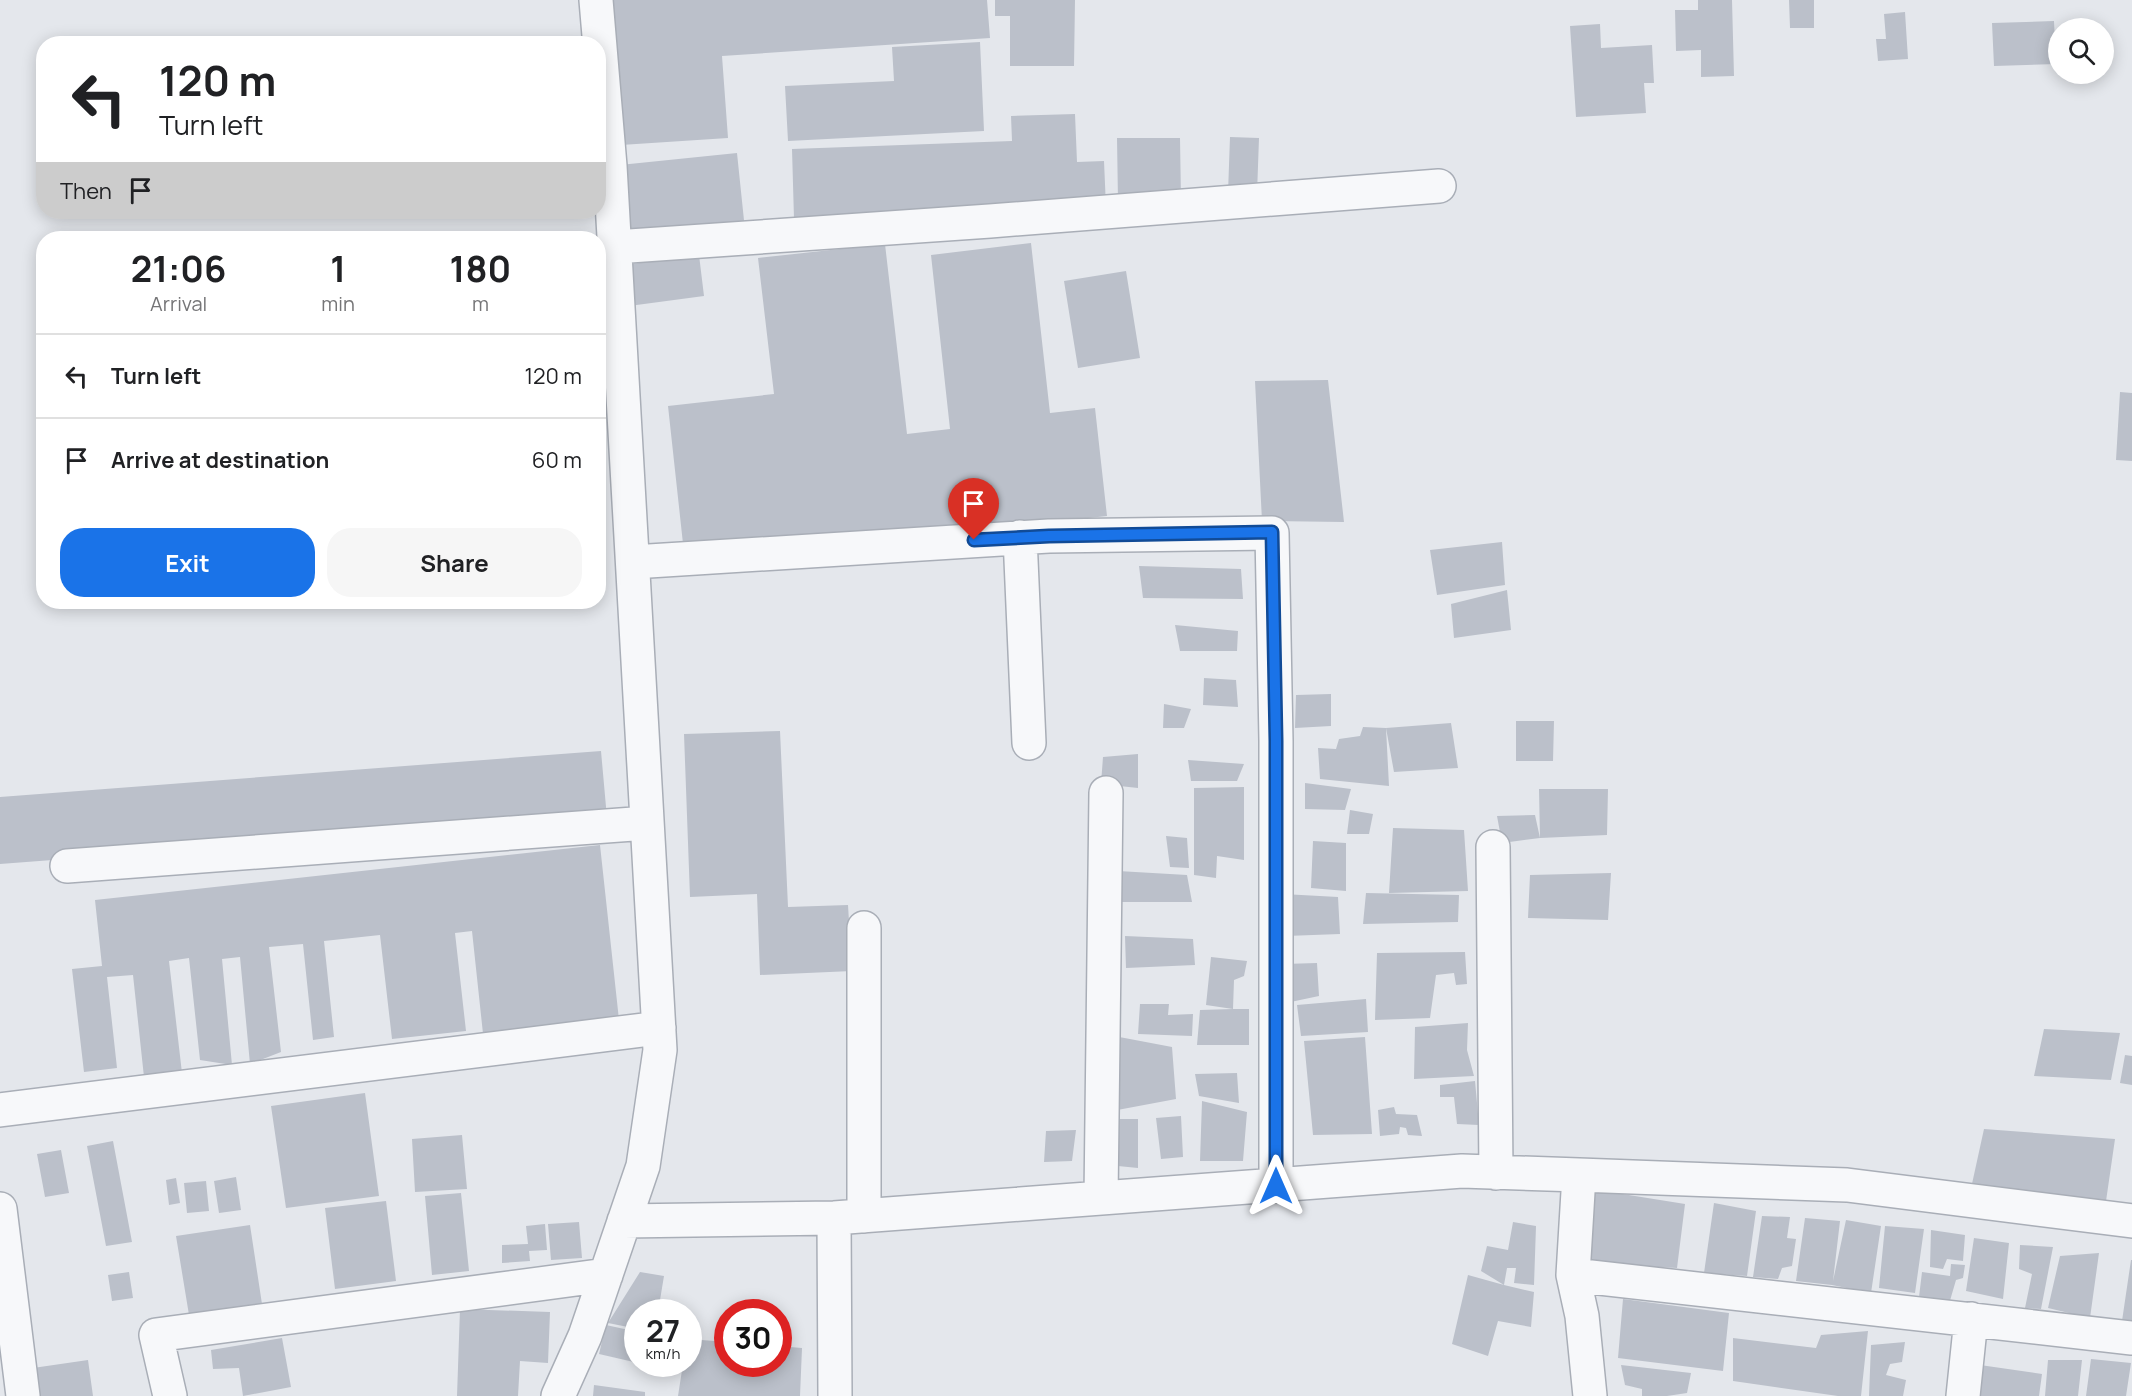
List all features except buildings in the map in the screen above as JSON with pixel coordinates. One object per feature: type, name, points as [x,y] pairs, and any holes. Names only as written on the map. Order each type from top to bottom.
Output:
[{"type":"street","points":[[596,0],[599,36]]},
{"type":"street","points":[[558,1396],[585,1336],[643,1166],[660,1050],[615,246],[606,129]]},
{"type":"street","points":[[615,246],[990,221],[1438,186]]},
{"type":"street","points":[[633,562],[1020,537],[1272,532],[1276,741],[1276,1186]]},
{"type":"street","points":[[1020,537],[1029,743]]},
{"type":"street","points":[[1101,1198],[1106,794]]},
{"type":"street","points":[[67,866],[647,823]]},
{"type":"street","points":[[1492,847],[1496,1173]]},
{"type":"street","points":[[835,1396],[849,1217],[864,928]]},
{"type":"street","points":[[0,1110],[658,1028]]},
{"type":"street","points":[[624,1221],[849,1217],[1462,1171],[1847,1185],[2132,1221]]},
{"type":"street","points":[[1579,1175],[1573,1275],[1582,1316],[1590,1396]]},
{"type":"street","points":[[0,1209],[23,1396]]},
{"type":"street","points":[[170,1396],[156,1335],[606,1275]]},
{"type":"street","points":[[1573,1275],[2132,1338]]},
{"type":"street","points":[[1963,1396],[1971,1319]]},
{"type":"route","points":[[974,540],[1049,536],[1272,532],[1276,741],[1276,1186]]}]
